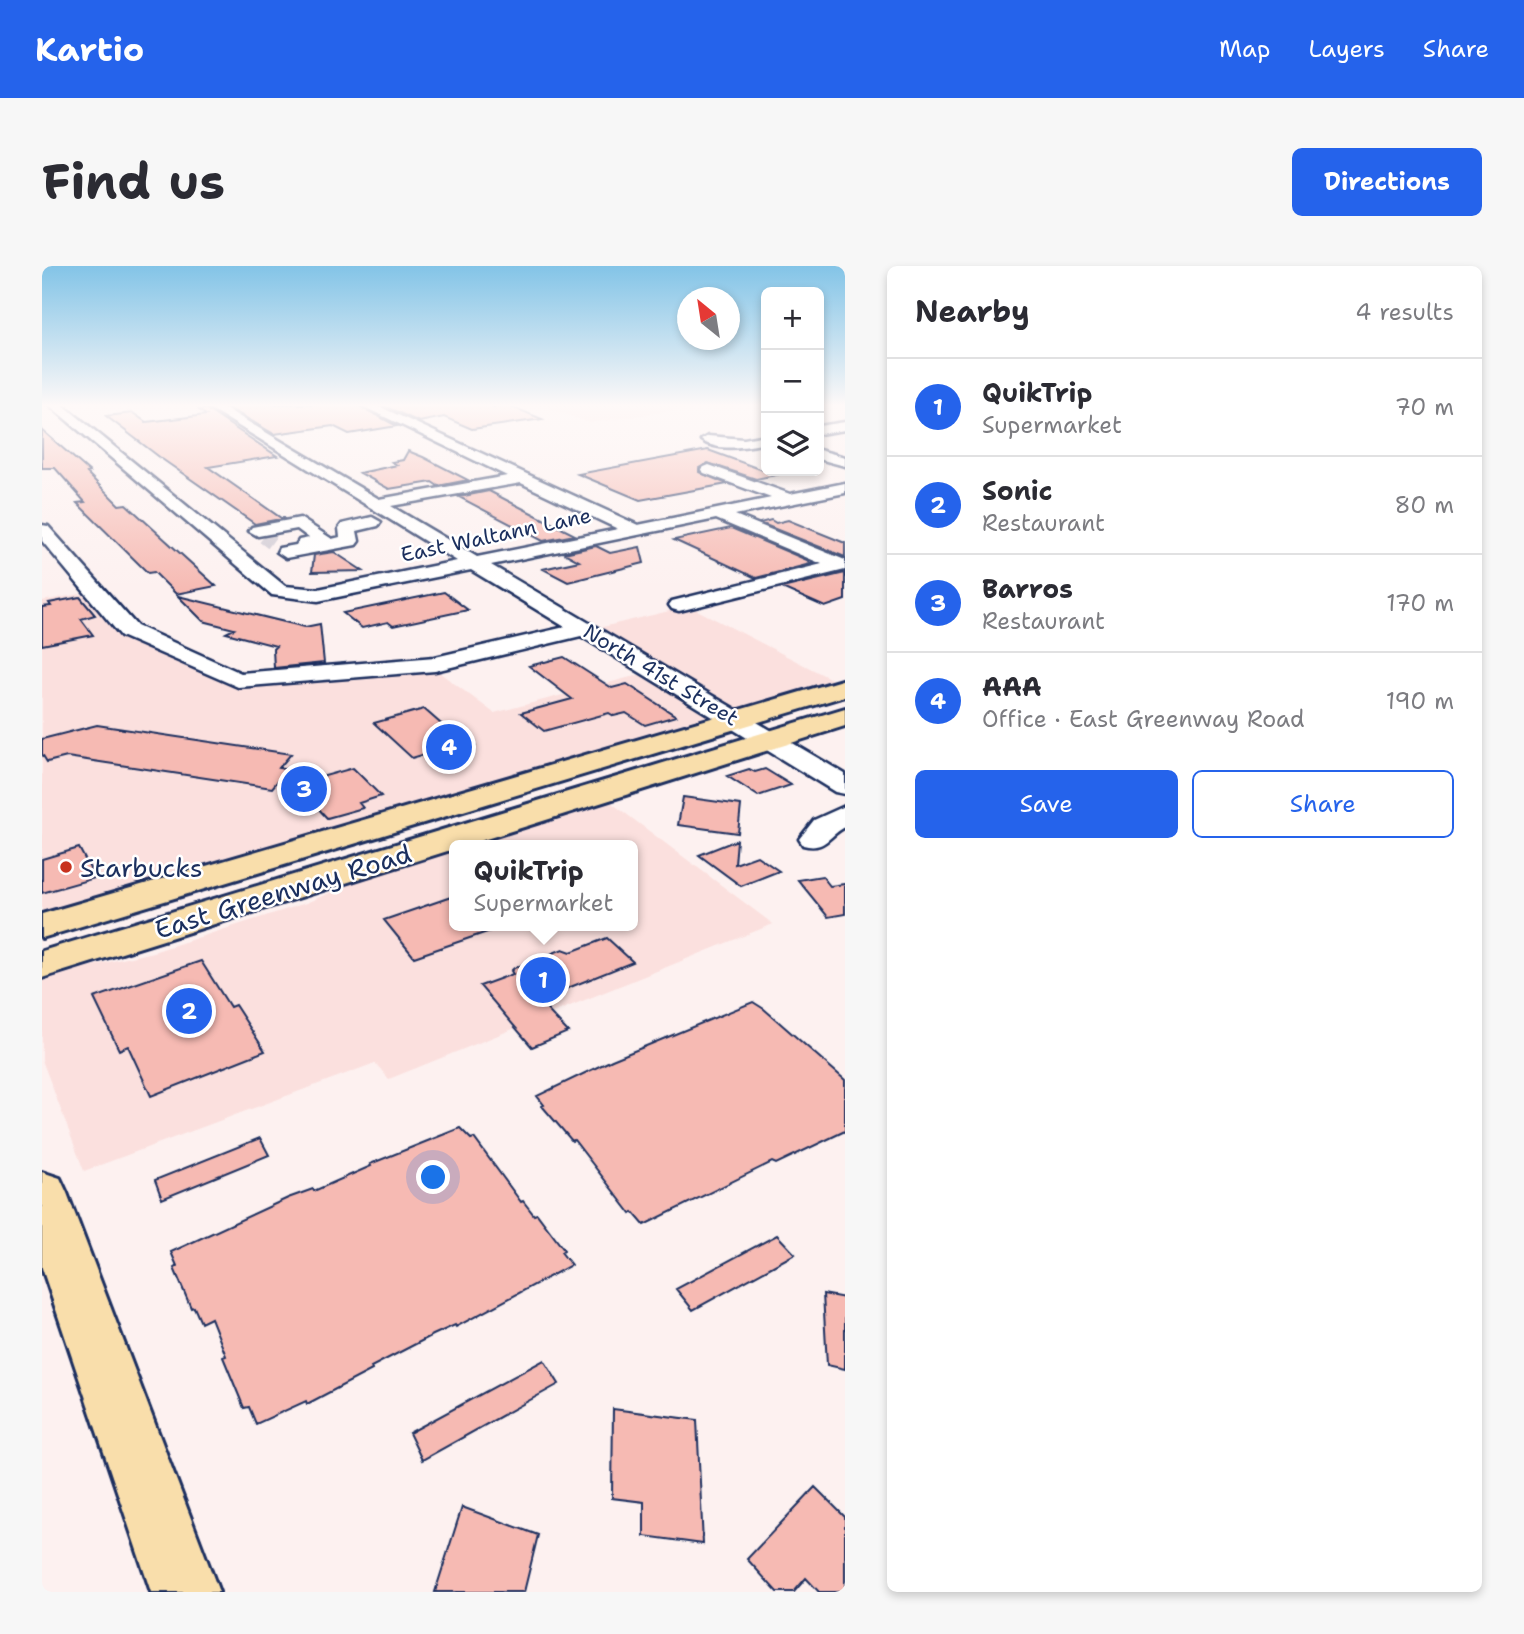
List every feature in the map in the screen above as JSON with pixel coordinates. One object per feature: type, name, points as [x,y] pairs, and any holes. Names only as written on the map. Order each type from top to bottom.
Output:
[{"type":"main road","name":"East Greenway Road","points":[[42,926],[845,687]]},
{"type":"main road","name":"East Greenway Road","points":[[42,965],[845,717]]},
{"type":"main road","points":[[42,1193],[185,1592]]},
{"type":"street","points":[[129,466],[243,560],[275,541]]},
{"type":"street","name":"North 41st Street","points":[[313,466],[845,786]]},
{"type":"street","points":[[498,466],[635,530]]},
{"type":"street","points":[[383,503],[524,478]]},
{"type":"street","name":"East Waltann Lane","points":[[243,560],[279,591],[318,595],[845,488]]},
{"type":"street","points":[[680,605],[841,565],[715,513]]},
{"type":"street","points":[[216,538],[350,541],[348,528],[372,522]]},
{"type":"street","points":[[42,530],[129,631],[238,680],[435,664],[585,629]]},
{"type":"street","points":[[814,839],[824,826],[845,815]]},
{"type":"lane","points":[[709,470],[788,499]]},
{"type":"shaded area","points":[[86,593],[123,632],[236,685],[432,667],[494,713],[661,669],[594,629],[686,607],[695,609],[835,681],[42,912],[42,601]]},
{"type":"shaded area","points":[[609,801],[773,924],[389,1079],[375,1063],[84,1171],[42,1060],[42,980],[51,975],[153,952],[306,903],[376,873],[449,851],[449,931],[638,931],[638,840],[482,840]]},
{"type":"building","points":[[42,466],[83,466],[119,505],[126,504],[216,586],[176,594],[154,572],[148,573],[77,503],[85,502],[55,468]]},
{"type":"building","points":[[172,466],[215,466],[208,467],[281,518],[285,518],[255,524]]},
{"type":"building","points":[[393,466],[440,466],[468,480],[438,486],[432,482],[389,489],[360,473]]},
{"type":"building","points":[[622,466],[703,466],[699,468],[699,472],[727,484],[640,500],[578,474]]},
{"type":"building","points":[[717,466],[751,466],[761,469],[761,476],[771,476],[756,479]]},
{"type":"building","points":[[489,491],[575,535],[543,541],[459,497]]},
{"type":"building","points":[[771,520],[776,523],[788,520],[845,543],[845,557],[760,523]]},
{"type":"building","points":[[731,528],[814,563],[756,578],[674,540]]},
{"type":"building","points":[[596,546],[610,553],[640,547],[644,563],[568,582],[543,569],[579,561],[564,553]]},
{"type":"building","points":[[334,552],[363,571],[312,572],[314,555]]},
{"type":"building","points":[[845,573],[845,600],[825,607],[782,588]]},
{"type":"building","points":[[444,592],[468,610],[393,626],[388,622],[362,628],[343,613]]},
{"type":"building","points":[[178,596],[305,627],[320,624],[324,663],[274,668],[273,649],[276,646],[226,633],[234,629],[203,621]]},
{"type":"building","points":[[80,597],[95,615],[81,619],[93,635],[42,645],[42,607]]},
{"type":"building","points":[[564,657],[612,688],[627,684],[676,716],[645,725],[626,713],[614,716],[609,713],[544,731],[521,713],[572,699],[529,666]]},
{"type":"building","points":[[424,709],[448,730],[458,731],[475,745],[445,754],[432,752],[412,758],[374,723]]},
{"type":"building","points":[[97,725],[291,754],[279,768],[287,770],[272,788],[67,757],[47,762],[42,754],[42,739]]},
{"type":"building","points":[[353,768],[381,796],[359,803],[363,808],[327,818],[296,784]]},
{"type":"building","points":[[749,769],[755,772],[765,769],[791,785],[758,796],[727,776]]},
{"type":"building","points":[[683,797],[741,805],[738,833],[678,825]]},
{"type":"building","points":[[737,840],[735,864],[757,856],[779,871],[741,886],[699,855]]},
{"type":"building","name":"Starbucks","points":[[79,848],[95,878],[42,893],[42,859]]},
{"type":"building","points":[[822,876],[830,886],[845,884],[845,914],[828,917],[798,880]]},
{"type":"building","points":[[449,898],[449,931],[490,931],[414,957],[384,920]]},
{"type":"building","points":[[607,938],[633,962],[538,1000],[568,1032],[532,1047],[480,986],[513,974],[511,971],[514,968],[563,949],[571,952]]},
{"type":"building","points":[[201,961],[230,1007],[235,1005],[265,1051],[151,1096],[128,1046],[119,1050],[94,998]]},
{"type":"building","points":[[753,1002],[845,1080],[845,1131],[776,1164],[772,1162],[644,1225],[633,1212],[631,1214],[574,1140],[572,1141],[542,1106],[544,1105],[537,1096],[612,1060]]},
{"type":"building","points":[[460,1128],[471,1139],[474,1138],[521,1202],[523,1201],[534,1215],[537,1214],[564,1250],[561,1252],[571,1265],[456,1327],[455,1325],[433,1335],[371,1367],[372,1370],[307,1404],[306,1401],[256,1424],[249,1407],[244,1408],[223,1357],[226,1356],[211,1318],[201,1323],[194,1307],[191,1308],[174,1268],[177,1266],[171,1252],[288,1198],[313,1189],[314,1191],[371,1166],[370,1164]]},
{"type":"building","points":[[260,1138],[269,1155],[162,1199],[155,1180]]},
{"type":"building","points":[[777,1235],[795,1254],[693,1310],[676,1289]]},
{"type":"building","points":[[823,1294],[845,1298],[845,1369],[827,1365]]},
{"type":"building","points":[[544,1360],[559,1384],[422,1460],[409,1433]]},
{"type":"building","points":[[613,1409],[697,1420],[703,1544],[644,1536],[644,1502],[612,1498]]},
{"type":"building","points":[[815,1487],[845,1517],[845,1592],[819,1592],[806,1578],[794,1592],[777,1592],[747,1559]]},
{"type":"building","points":[[462,1507],[538,1535],[524,1592],[435,1592]]},
{"type":"tunnel","points":[[265,535],[273,541]]},
{"type":"place","name":"AAA","points":[[449,747]]},
{"type":"place","name":"Barros","points":[[304,789]]},
{"type":"place","name":"Starbucks","points":[[66,867]]},
{"type":"place","name":"QuikTrip","points":[[543,980]]},
{"type":"place","name":"Sonic","points":[[189,1011]]}]
